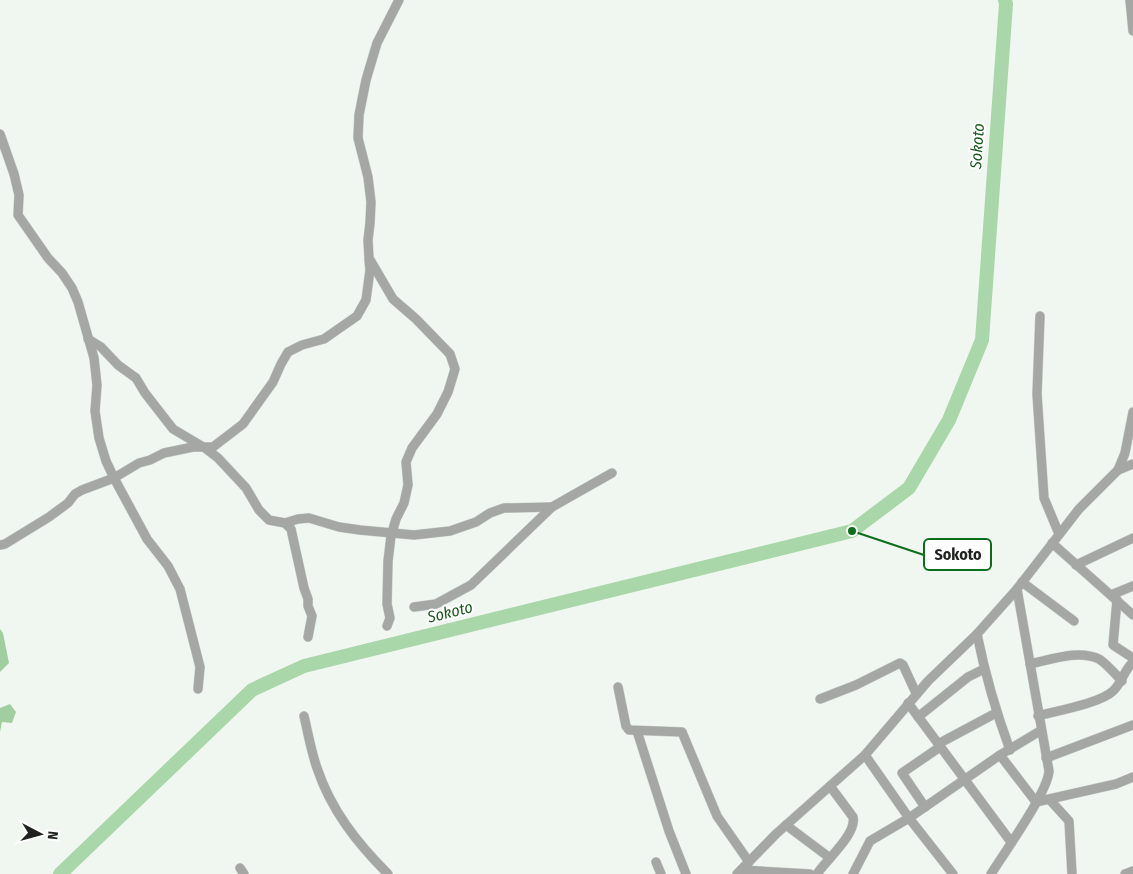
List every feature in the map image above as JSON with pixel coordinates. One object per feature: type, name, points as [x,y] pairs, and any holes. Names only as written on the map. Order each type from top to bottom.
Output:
[{"type":"street","points":[[0,546],[50,517],[68,503],[75,494],[114,478],[139,463],[164,453],[192,447],[205,448],[213,446],[243,424],[250,416],[273,382],[280,364],[288,352],[302,345],[324,339],[357,316],[366,300],[370,270],[368,240],[371,202],[368,177],[358,138],[359,115],[366,80],[377,43],[398,0]]},
{"type":"street","points":[[1130,0],[1133,30]]},
{"type":"street","points":[[0,134],[19,195],[18,215],[72,288],[94,358],[97,385],[95,411],[99,438],[106,461],[147,539],[168,566],[180,588],[200,667],[198,689]]},
{"type":"street","points":[[369,258],[393,299],[416,319],[450,354],[455,369],[448,392],[438,414],[412,448],[406,462],[408,485],[404,503],[392,532],[388,561],[387,604],[390,618],[387,626]]},
{"type":"street","points":[[1040,316],[1037,394],[1044,498],[1059,534]]},
{"type":"street","points":[[88,339],[136,378],[145,393],[173,429],[218,458],[246,488],[259,510],[269,520],[285,523],[309,518],[339,527],[414,535],[450,530],[476,522],[490,513],[504,508],[552,506]]},
{"type":"street","points":[[739,872],[786,825],[865,755],[916,693],[977,634],[1020,585],[1079,509],[1118,470],[1125,453],[1133,412]]},
{"type":"street","points":[[1118,470],[1133,464]]},
{"type":"street","points":[[414,607],[436,604],[471,585],[552,506],[612,473]]},
{"type":"street","points":[[285,523],[291,529],[308,598],[308,606],[312,616],[308,637]]},
{"type":"street","points":[[1076,565],[1133,538]]},
{"type":"street","points":[[1052,543],[1133,615]]},
{"type":"street","points":[[1020,585],[1074,621]]},
{"type":"street","points":[[991,874],[1036,802],[1048,777],[1030,664],[1020,585]]},
{"type":"street","points":[[1114,598],[1133,586]]},
{"type":"street","points":[[1114,598],[1113,645],[1133,658]]},
{"type":"street","points":[[977,634],[996,713],[1010,750]]},
{"type":"street","points":[[1030,664],[1073,655],[1085,656],[1099,659],[1122,681]]},
{"type":"street","points":[[1038,716],[1106,697],[1122,681],[1133,662]]},
{"type":"street","points":[[820,699],[856,685],[900,663],[903,665],[916,693]]},
{"type":"street","points":[[918,717],[968,677],[984,669]]},
{"type":"street","points":[[618,687],[626,726],[630,730],[682,732],[717,816],[749,862]]},
{"type":"street","points":[[908,702],[1011,842]]},
{"type":"street","points":[[925,807],[902,773],[939,745],[996,713]]},
{"type":"street","points":[[304,716],[317,768],[338,816],[368,855],[388,874]]},
{"type":"street","points":[[1046,758],[1133,725]]},
{"type":"street","points":[[637,731],[669,832],[686,874]]},
{"type":"street","points":[[853,874],[870,841],[909,818],[1000,755],[1040,731]]},
{"type":"street","points":[[865,755],[909,818],[953,874]]},
{"type":"street","points":[[1000,755],[1036,802]]},
{"type":"street","points":[[1036,802],[1116,784],[1133,777]]},
{"type":"street","points":[[817,874],[848,835],[854,819],[830,786]]},
{"type":"street","points":[[1049,799],[1069,821],[1072,874]]},
{"type":"street","points":[[786,825],[830,858]]},
{"type":"street","points":[[656,862],[661,874]]},
{"type":"street","points":[[1125,874],[1133,871]]},
{"type":"street","points":[[739,872],[810,874]]},
{"type":"green space","points":[[0,629],[3,633],[9,663],[0,672]]},
{"type":"green space","points":[[10,704],[16,712],[12,723],[2,722],[0,732],[0,708]]},
{"type":"waterway","name":"Sokoto","points":[[60,874],[252,690],[304,666],[852,531],[909,488],[949,420],[982,340],[1005,0]]},
{"type":"place","name":"Sokoto","points":[[852,531]]}]
